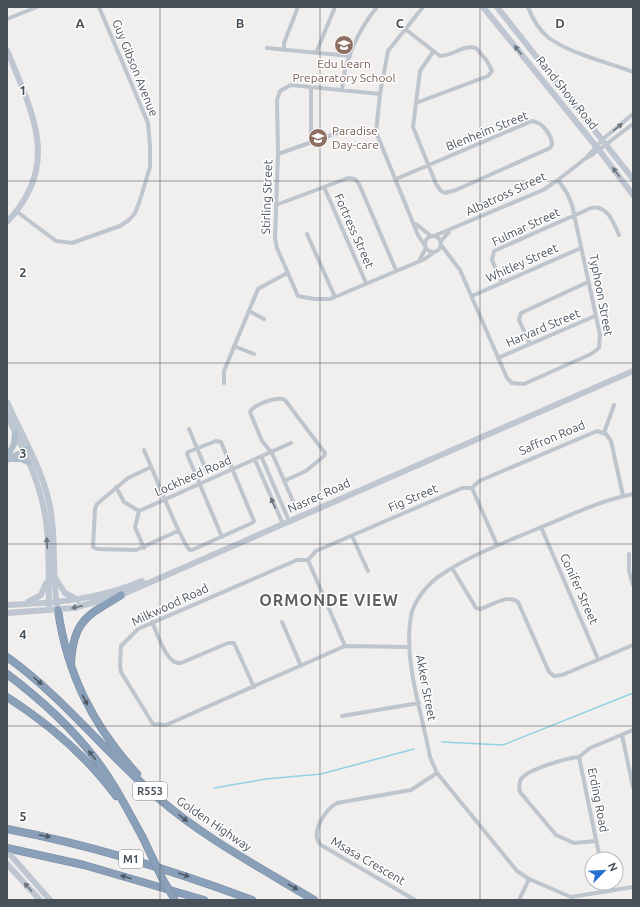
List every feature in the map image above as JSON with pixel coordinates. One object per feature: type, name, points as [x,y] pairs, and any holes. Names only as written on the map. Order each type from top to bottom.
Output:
[{"type":"highway","points":[[71,669],[73,640],[79,626],[92,613],[121,595]]},
{"type":"highway","points":[[57,606],[64,647],[81,693],[99,726],[124,760],[158,799]]},
{"type":"highway","name":"Golden Highway","points":[[7,657],[39,682],[123,767],[158,799],[216,841],[314,900]]},
{"type":"highway","name":"R553","points":[[7,674],[28,690],[66,725],[89,751],[116,789],[175,900]]},
{"type":"highway","points":[[7,697],[48,725],[74,748],[96,771],[132,819]]},
{"type":"highway","name":"M1","points":[[7,829],[57,838],[181,874],[252,900]]},
{"type":"highway","name":"M1","points":[[7,848],[84,865],[204,900]]},
{"type":"main road","name":"Rand Show Road","points":[[483,7],[598,148],[633,195]]},
{"type":"main road","name":"Rand Show Road","points":[[497,7],[605,141],[633,179]]},
{"type":"main road","points":[[7,50],[33,116],[38,138],[38,155],[35,176],[26,196],[7,222]]},
{"type":"main road","name":"Nasrec Road","points":[[7,605],[49,603],[57,606],[73,608],[121,595],[633,368]]},
{"type":"main road","name":"Nasrec Road","points":[[7,613],[50,610],[57,606],[78,600],[93,598],[140,582],[633,371]]},
{"type":"main road","points":[[7,402],[36,482],[44,513],[50,610]]},
{"type":"main road","points":[[7,415],[15,433],[42,480],[51,513],[57,606]]},
{"type":"main road","points":[[7,459],[14,444],[15,433]]},
{"type":"main road","points":[[7,459],[25,450]]},
{"type":"main road","points":[[7,459],[18,458],[28,462]]},
{"type":"main road","points":[[20,604],[34,600],[42,594],[48,573]]},
{"type":"main road","points":[[54,576],[65,593],[78,600]]},
{"type":"main road","points":[[7,852],[50,900]]},
{"type":"main road","points":[[7,864],[40,900]]},
{"type":"street","points":[[7,19],[37,7]]},
{"type":"street","name":"Guy Gibson Avenue","points":[[16,211],[56,240],[72,243],[120,226],[129,220],[135,213],[150,167],[148,123],[100,7]]},
{"type":"street","points":[[284,50],[284,44],[298,7]]},
{"type":"street","points":[[316,53],[335,7]]},
{"type":"street","points":[[342,90],[344,72],[363,25],[377,7]]},
{"type":"street","points":[[423,7],[388,51],[380,94],[377,134],[414,221],[418,235],[425,247],[450,256]]},
{"type":"street","points":[[528,7],[542,31],[554,41],[633,72]]},
{"type":"street","points":[[405,29],[432,52],[444,56],[474,47],[479,50],[492,68],[492,73],[488,76],[416,103]]},
{"type":"street","points":[[267,48],[350,56]]},
{"type":"street","points":[[428,166],[413,131],[420,70],[432,52]]},
{"type":"street","name":"Stirling Street","points":[[380,94],[287,86],[279,94],[277,127],[278,154],[276,241],[288,273],[296,292],[300,296],[324,300],[335,297],[430,256],[441,244]]},
{"type":"street","points":[[311,87],[311,142]]},
{"type":"street","points":[[605,141],[633,114]]},
{"type":"street","name":"Blenheim Street","points":[[396,179],[532,121],[538,122],[551,137],[552,143],[550,148],[456,190],[443,193],[439,189],[428,166]]},
{"type":"street","points":[[605,141],[633,124]]},
{"type":"street","points":[[278,154],[343,131]]},
{"type":"street","name":"Albatross Street","points":[[432,236],[451,230],[543,190],[586,158],[605,141]]},
{"type":"street","points":[[276,205],[350,178],[358,182],[396,270]]},
{"type":"street","name":"Typhoon Street","points":[[414,221],[420,229],[432,236],[441,244],[460,270],[507,378],[512,383],[518,385],[528,383],[597,350],[601,342],[575,215],[571,200],[558,180]]},
{"type":"street","name":"Fortress Street","points":[[324,187],[366,284]]},
{"type":"street","points":[[575,215],[591,208],[601,208],[610,218],[619,235]]},
{"type":"street","name":"Fulmar Street","points":[[502,283],[492,260],[492,254],[494,251],[575,215]]},
{"type":"street","name":"Albatross Street","points":[[441,244],[451,230]]},
{"type":"street","points":[[308,234],[335,297]]},
{"type":"street","points":[[419,261],[425,247],[426,240],[432,236]]},
{"type":"street","name":"Whitley Street","points":[[472,296],[581,248]]},
{"type":"street","points":[[224,383],[224,371],[260,288],[288,273]]},
{"type":"street","points":[[530,344],[519,320],[521,313],[588,282]]},
{"type":"street","points":[[249,311],[264,318]]},
{"type":"street","name":"Harvard Street","points":[[498,358],[595,316]]},
{"type":"street","points":[[234,346],[254,354]]},
{"type":"street","points":[[284,481],[306,471],[324,456],[325,453],[283,399],[277,399],[250,411],[262,441],[272,453],[284,481],[293,501]]},
{"type":"street","points":[[604,433],[614,405]]},
{"type":"street","points":[[188,430],[207,472]]},
{"type":"street","name":"Saffron Road","points":[[472,488],[479,481],[594,431],[604,433],[611,441],[623,496]]},
{"type":"street","points":[[144,450],[166,499],[178,531],[186,547],[190,550],[222,536],[254,521],[233,470],[219,441],[197,448],[188,452],[187,454],[222,536]]},
{"type":"street","name":"Lockheed Road","points":[[139,511],[262,458],[291,443]]},
{"type":"street","points":[[262,458],[275,488],[285,521]]},
{"type":"street","points":[[255,460],[268,491],[285,521]]},
{"type":"street","points":[[151,466],[128,478],[96,506],[93,547],[97,550],[136,550],[144,548],[178,531]]},
{"type":"street","points":[[116,487],[125,503],[139,511],[135,526],[144,548]]},
{"type":"street","points":[[268,491],[275,488]]},
{"type":"street","name":"Fig Street","points":[[308,560],[316,551],[462,488],[472,488]]},
{"type":"street","points":[[472,488],[497,545]]},
{"type":"street","name":"Akker Street","points":[[633,494],[600,502],[497,545],[439,576],[417,602],[411,617],[408,647],[430,757],[437,773],[513,867],[529,879],[570,897],[606,892],[633,886]]},
{"type":"street","name":"Conifer Street","points":[[541,527],[598,659]]},
{"type":"street","points":[[352,536],[368,571]]},
{"type":"street","points":[[629,554],[633,585]]},
{"type":"street","name":"Milkwood Road","points":[[308,560],[297,560],[152,622],[138,629],[131,635],[121,646],[119,655],[121,672],[153,724],[158,726],[166,725],[345,646],[408,647]]},
{"type":"street","points":[[308,560],[345,646]]},
{"type":"street","points":[[452,568],[476,608],[480,609],[508,598],[515,599],[518,602],[549,672],[552,674],[562,675],[633,645]]},
{"type":"street","points":[[152,622],[169,659],[176,663],[181,663],[228,643],[234,644],[254,687]]},
{"type":"street","points":[[282,622],[301,666]]},
{"type":"street","points":[[342,716],[419,703]]},
{"type":"street","name":"Erding Road","points":[[598,851],[579,757],[590,748],[633,730]]},
{"type":"street","points":[[622,735],[633,787]]},
{"type":"street","points":[[579,757],[560,760],[525,776],[520,782],[520,792],[554,834],[574,843],[596,841]]},
{"type":"street","name":"Msasa Crescent","points":[[415,900],[321,845],[317,840],[317,831],[329,809],[337,803],[411,790],[437,773]]},
{"type":"street","points":[[519,900],[529,879]]},
{"type":"waterway","points":[[442,742],[503,745],[633,693]]},
{"type":"waterway","points":[[214,788],[266,779],[321,774],[414,749]]},
{"type":"place","name":"Edu Learn Preparatory School","points":[[344,45]]},
{"type":"place","name":"Paradise Day-care","points":[[318,138]]},
{"type":"district","name":"ORMONDE VIEW","points":[[329,600]]}]
